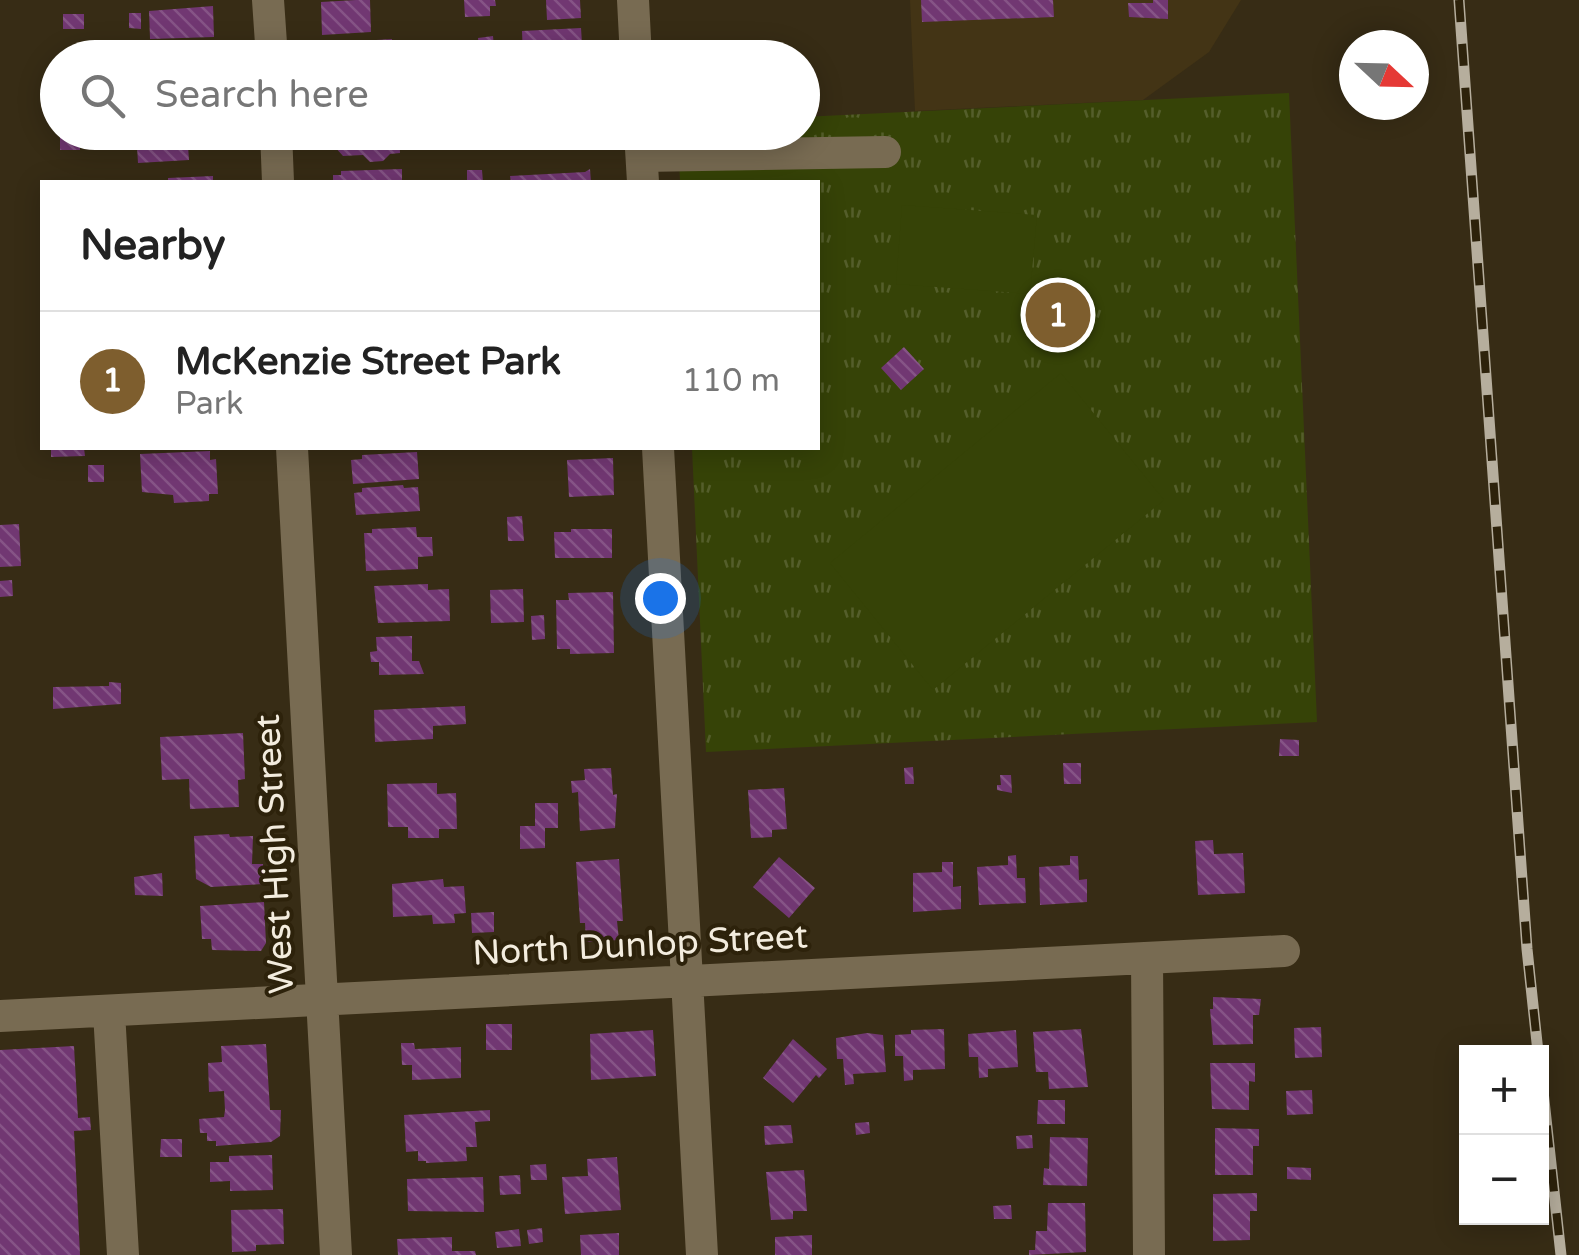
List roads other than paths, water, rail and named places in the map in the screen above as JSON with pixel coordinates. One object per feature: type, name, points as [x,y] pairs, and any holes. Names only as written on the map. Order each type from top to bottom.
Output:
[{"type":"street","points":[[268,0],[271,40]]},
{"type":"street","points":[[633,0],[635,40]]},
{"type":"street","points":[[277,150],[278,180]]},
{"type":"street","points":[[642,157],[884,152]]},
{"type":"street","name":"West High Street","points":[[292,450],[336,1255]]},
{"type":"street","points":[[658,450],[702,1255]]},
{"type":"street","name":"North Dunlop Street","points":[[0,1016],[1284,952]]},
{"type":"street","points":[[1147,958],[1149,1255]]},
{"type":"street","points":[[109,1012],[123,1255]]},
{"type":"railway","points":[[1459,0],[1527,949],[1537,1045]]},
{"type":"railway","points":[[1548,1135],[1561,1255]]},
{"type":"place","name":"McKenzie Street Park","points":[[1058,315]]}]
